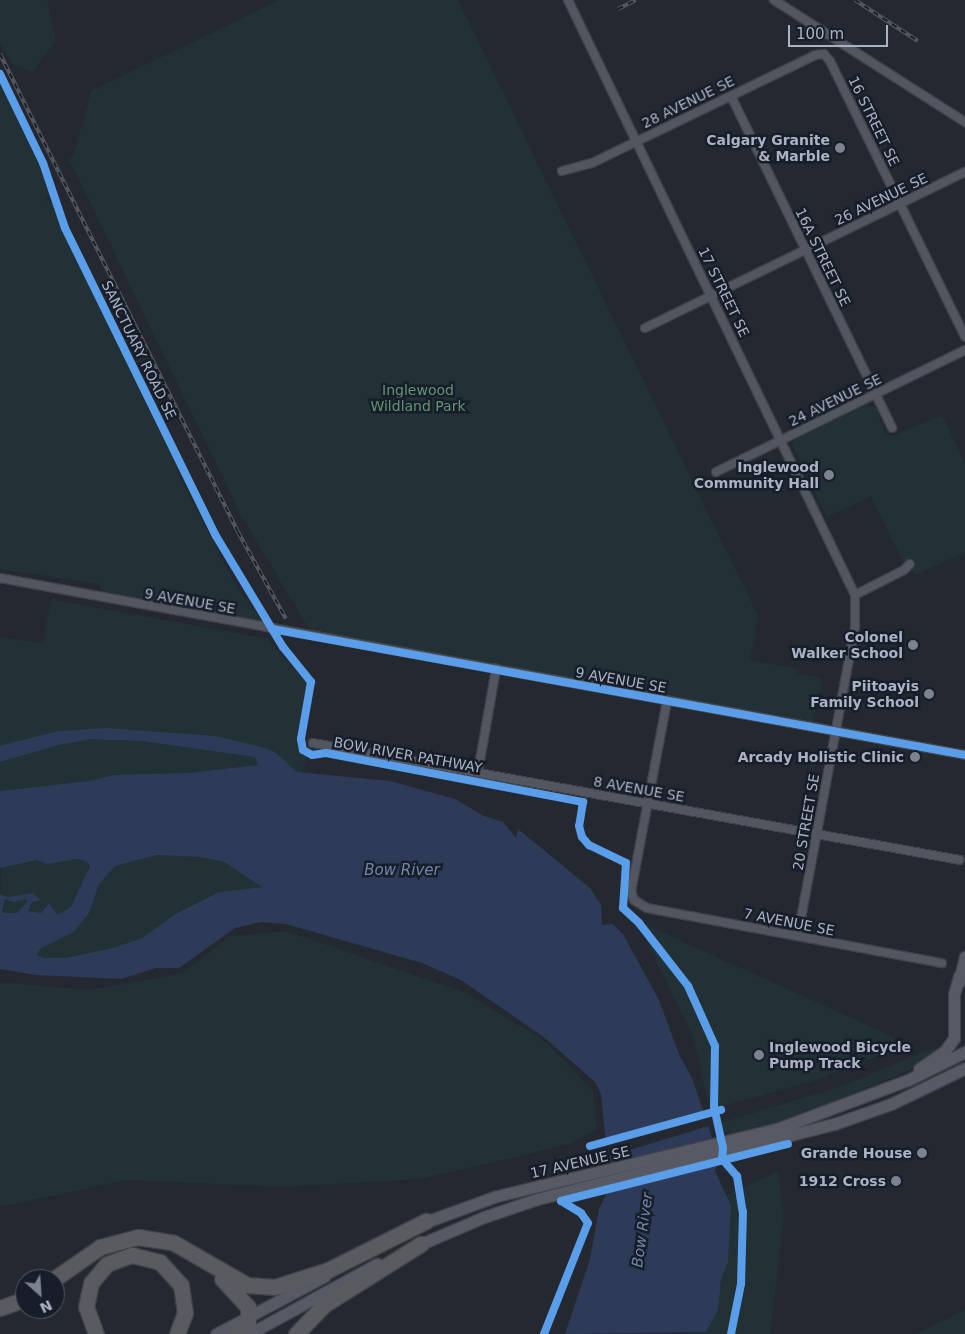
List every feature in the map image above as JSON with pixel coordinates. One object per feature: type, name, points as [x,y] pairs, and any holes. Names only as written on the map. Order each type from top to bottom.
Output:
[{"type":"highway","points":[[65,1271],[90,1252],[128,1238],[154,1237],[174,1243],[242,1283],[255,1288],[275,1287],[328,1270],[426,1221]]},
{"type":"highway","points":[[174,1243],[234,1290],[248,1307],[250,1316],[246,1327],[237,1334]]},
{"type":"highway","points":[[296,1334],[324,1305],[421,1244]]},
{"type":"highway","points":[[96,1334],[86,1307],[91,1283],[107,1264],[132,1255],[160,1262],[181,1285],[185,1313],[177,1334]]},
{"type":"highway","points":[[0,1308],[15,1303]]},
{"type":"main road","points":[[871,1094],[927,1064],[951,1044],[956,1027],[954,994],[965,957]]},
{"type":"main road","points":[[959,976],[960,1010],[965,1031]]},
{"type":"main road","name":"17 AVENUE SE","points":[[728,1148],[871,1094],[965,1052]]},
{"type":"main road","name":"17 AVENUE SE","points":[[216,1334],[426,1221],[497,1196],[599,1179],[868,1113],[965,1068]]},
{"type":"main road","name":"17 AVENUE SE","points":[[249,1334],[386,1259],[515,1206],[599,1179]]},
{"type":"street","name":"17 STREET SE","points":[[568,0],[782,440],[855,595]]},
{"type":"street","points":[[774,0],[965,122]]},
{"type":"street","name":"28 AVENUE SE","points":[[562,170],[592,163],[731,96],[824,54]]},
{"type":"street","name":"16 STREET SE","points":[[824,54],[830,61],[965,337]]},
{"type":"street","name":"16A STREET SE","points":[[731,96],[892,428]]},
{"type":"street","name":"26 AVENUE SE","points":[[645,328],[965,172]]},
{"type":"street","name":"24 AVENUE SE","points":[[716,472],[965,350]]},
{"type":"street","points":[[855,595],[904,570],[910,564]]},
{"type":"street","name":"9 AVENUE SE","points":[[0,578],[965,755]]},
{"type":"street","name":"20 STREET SE","points":[[798,936],[855,627],[855,595]]},
{"type":"street","points":[[478,772],[496,670]]},
{"type":"street","points":[[648,804],[667,701]]},
{"type":"street","name":"8 AVENUE SE","points":[[314,743],[960,860]]},
{"type":"street","name":"7 AVENUE SE","points":[[648,804],[631,891],[634,900],[647,908],[942,963]]},
{"type":"green space","points":[[0,0],[47,0],[56,41],[32,72],[12,64],[0,44]]},
{"type":"green space","name":"Inglewood Wildland Park","points":[[279,0],[458,0],[758,616],[750,660],[799,669],[798,674],[822,678],[813,723],[310,631],[242,517],[69,159],[74,155],[91,91]]},
{"type":"green space","points":[[0,81],[42,165],[40,170],[50,192],[44,198],[54,205],[180,469],[176,470],[234,582],[262,621],[101,591],[100,584],[0,569]]},
{"type":"green space","points":[[866,405],[877,408],[883,430],[890,437],[942,415],[965,463],[965,552],[916,575],[902,560],[871,496],[827,517],[792,444],[796,439]]},
{"type":"green space","points":[[51,599],[268,639],[309,686],[299,742],[299,748],[307,757],[301,776],[0,794],[0,636],[43,644]]},
{"type":"green space","points":[[157,855],[200,857],[224,862],[263,887],[219,892],[177,913],[142,938],[113,948],[65,958],[44,958],[36,955],[40,949],[74,932],[89,913],[99,883],[115,866]]},
{"type":"green space","points":[[78,859],[88,862],[88,877],[71,907],[61,913],[57,914],[51,905],[45,905],[41,913],[32,914],[28,907],[35,897],[28,894],[8,897],[0,894],[1,866],[37,860],[46,863]]},
{"type":"green space","points":[[5,899],[26,899],[28,901],[17,913],[5,913],[2,911]]},
{"type":"green space","points":[[637,921],[909,1044],[816,1080],[710,1110],[693,1036]]},
{"type":"green space","points":[[286,931],[464,992],[546,1042],[593,1091],[597,1129],[571,1144],[421,1179],[282,1187],[127,1180],[0,1207],[0,982],[89,990],[183,973],[230,936]]},
{"type":"green space","points":[[935,1047],[937,1052],[910,1070],[783,1122],[729,1137],[728,1132],[722,1131],[720,1123],[842,1086]]},
{"type":"green space","points":[[778,1171],[784,1216],[770,1334],[688,1334],[712,1197],[734,1192]]},
{"type":"green space","points":[[965,1310],[965,1334],[915,1334]]},
{"type":"water","name":"Bow River","points":[[106,728],[215,736],[275,752],[297,772],[390,781],[455,799],[484,816],[503,822],[516,838],[518,829],[590,888],[601,905],[602,925],[613,924],[623,934],[659,1000],[679,1054],[692,1078],[713,1140],[717,1164],[715,1171],[731,1206],[728,1262],[721,1279],[718,1310],[706,1332],[565,1334],[590,1259],[599,1209],[607,1193],[608,1164],[601,1094],[595,1082],[545,1038],[461,980],[422,963],[286,924],[261,922],[235,928],[179,968],[156,968],[121,979],[36,975],[0,969],[0,894],[8,897],[33,893],[40,900],[32,902],[28,911],[41,913],[49,903],[57,914],[61,913],[71,907],[90,866],[87,862],[78,859],[46,864],[37,860],[0,868],[0,791],[89,781],[115,775],[189,773],[258,765],[255,757],[142,741],[92,739],[58,745],[0,762],[0,746],[59,731]],"holes":[[[157,855],[200,857],[224,862],[262,887],[219,892],[177,913],[142,938],[113,948],[65,958],[44,958],[37,955],[40,949],[74,932],[89,913],[99,884],[115,866]],[[5,899],[14,902],[26,899],[28,901],[17,913],[5,913],[2,911]]]},
{"type":"pier","points":[[706,1112],[710,1125],[608,1157],[604,1143]]},
{"type":"railway","points":[[618,9],[636,0]]},
{"type":"railway","points":[[855,0],[918,41]]},
{"type":"railway","points":[[0,54],[238,532],[286,619]]},
{"type":"cycle path","name":"SANCTUARY ROAD SE","points":[[0,74],[43,163],[65,228],[216,536],[283,647],[311,682],[301,739],[303,750],[312,755],[326,753],[583,802],[579,826],[582,837],[589,845],[626,863],[623,908],[639,923],[688,986],[715,1046],[714,1107],[723,1148],[722,1159],[737,1176],[743,1212],[741,1284],[731,1334]]},
{"type":"cycle path","points":[[272,629],[965,755]]},
{"type":"cycle path","points":[[590,1146],[721,1110]]},
{"type":"cycle path","points":[[561,1201],[788,1144]]},
{"type":"cycle path","points":[[544,1334],[588,1223],[581,1213],[561,1201]]},
{"type":"place","name":"Calgary Granite & Marble","points":[[840,148]]},
{"type":"place","name":"Inglewood Community Hall","points":[[829,475]]},
{"type":"place","name":"Colonel Walker School","points":[[913,645]]},
{"type":"place","name":"Piitoayis Family School","points":[[929,694]]},
{"type":"place","name":"Arcady Holistic Clinic","points":[[915,757]]},
{"type":"place","name":"Inglewood Bicycle Pump Track","points":[[759,1055]]},
{"type":"place","name":"Grande House","points":[[922,1153]]},
{"type":"place","name":"1912 Cross","points":[[896,1181]]}]
